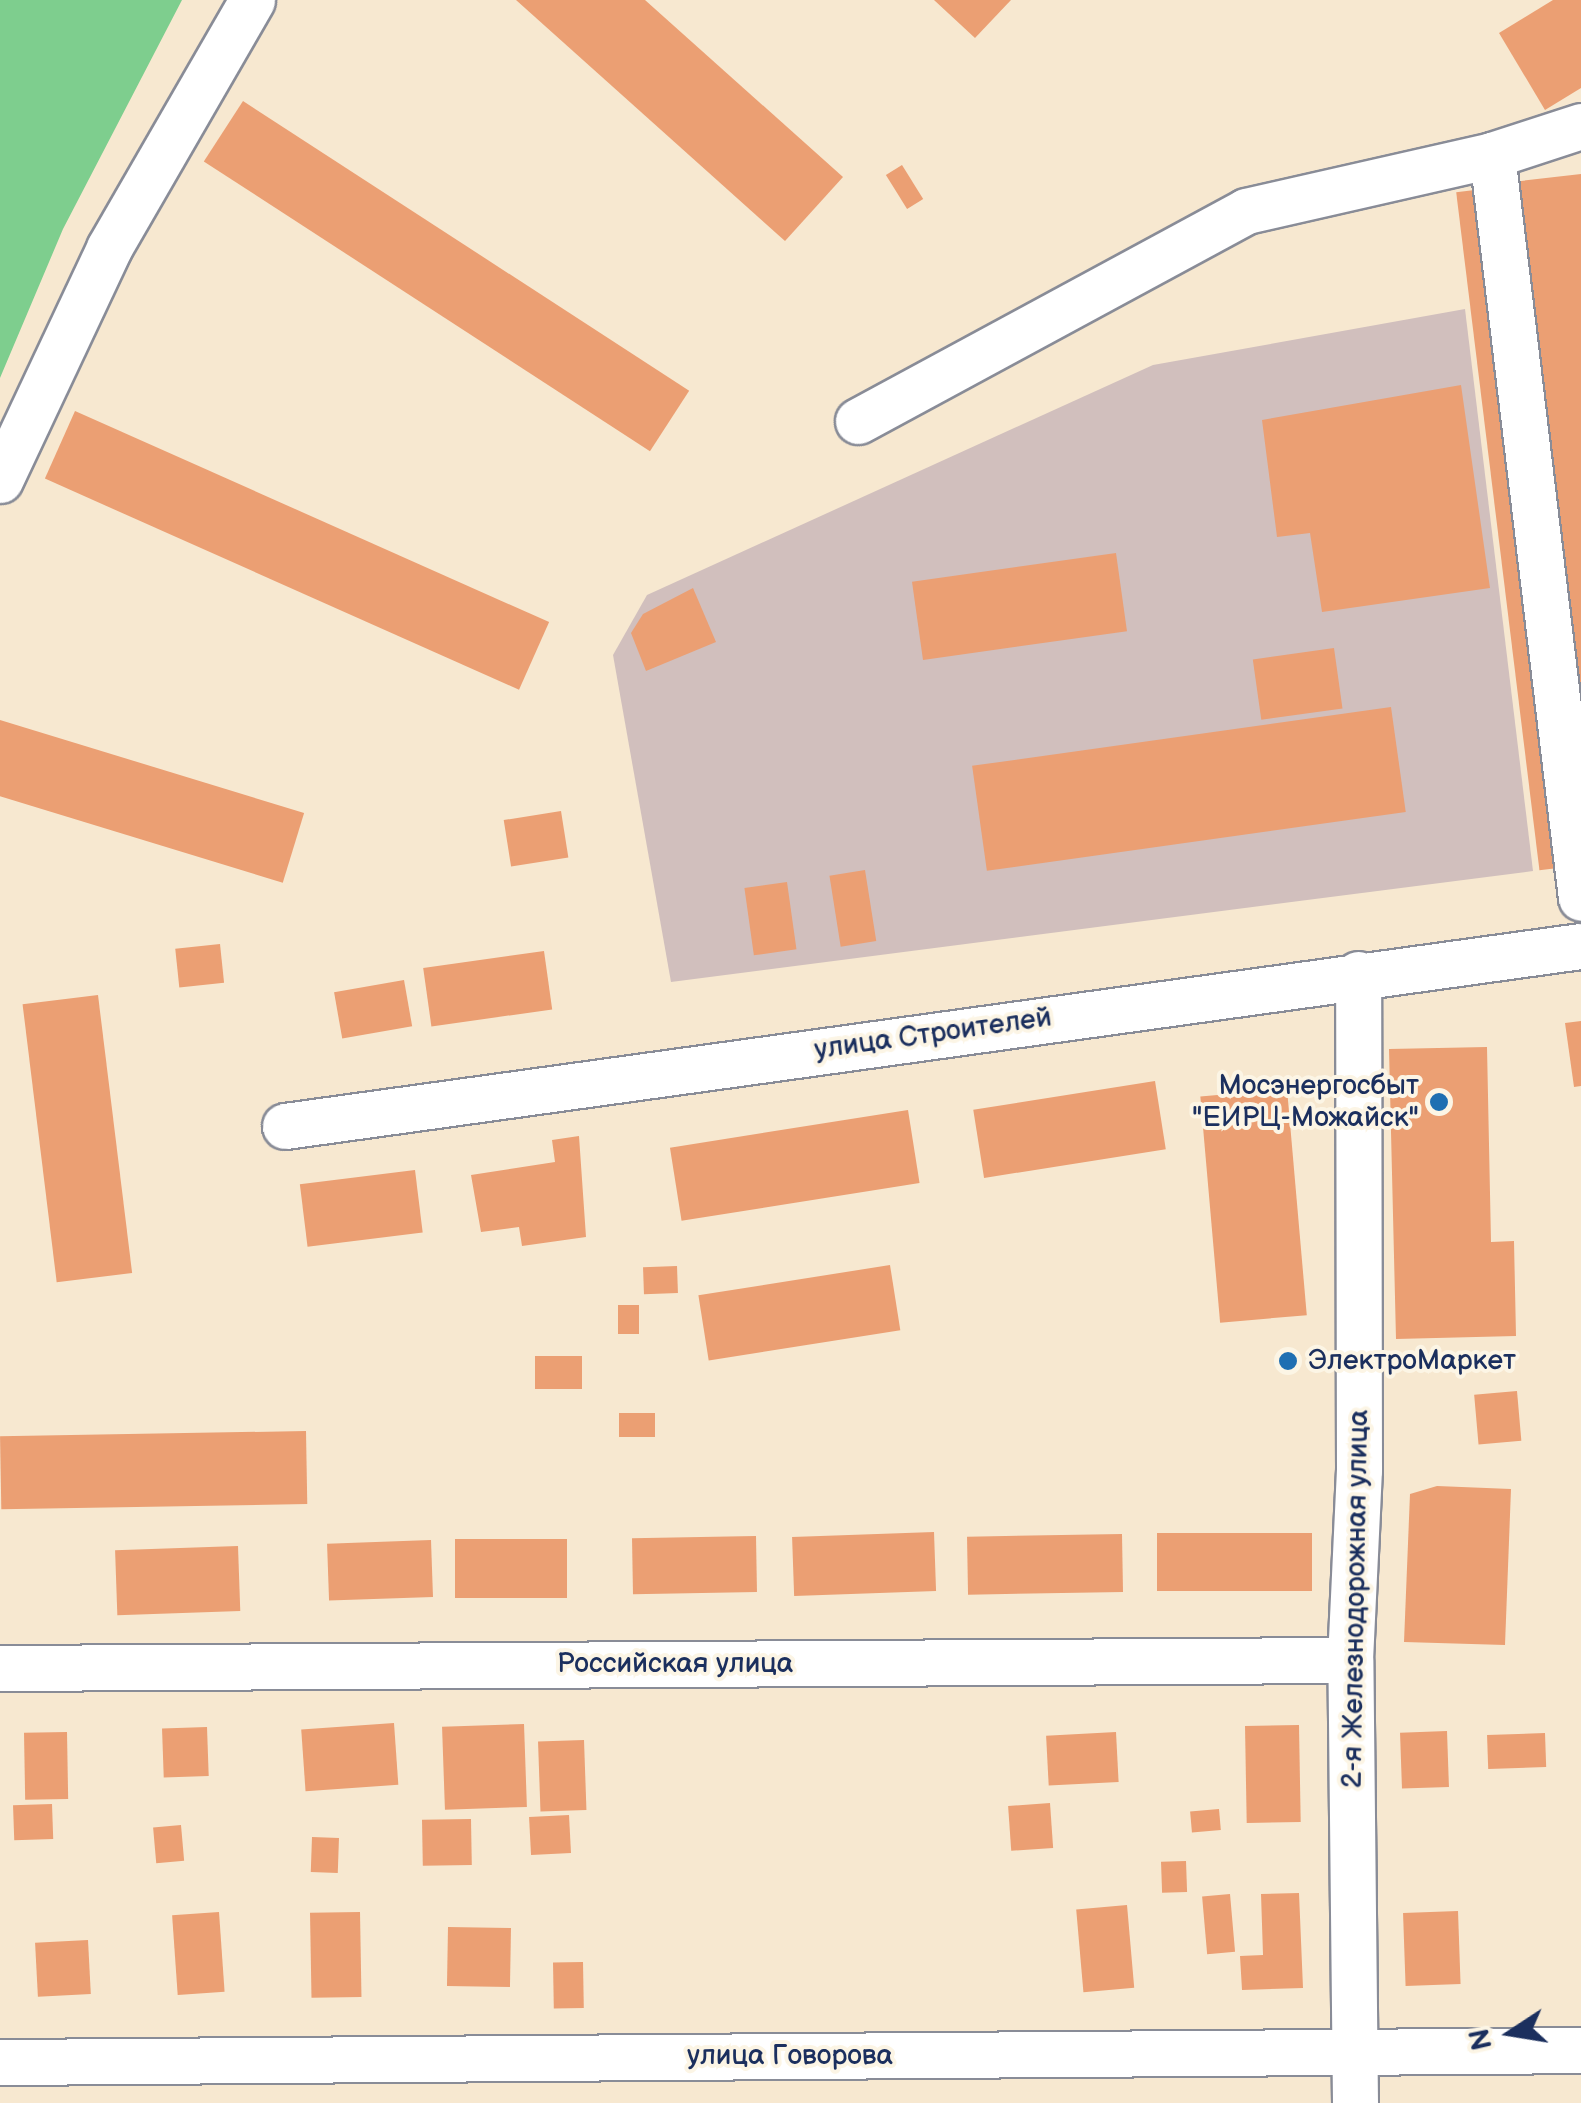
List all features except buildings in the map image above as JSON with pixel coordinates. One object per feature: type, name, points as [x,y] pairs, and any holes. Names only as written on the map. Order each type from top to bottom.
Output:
[{"type":"street","points":[[0,480],[110,248],[252,0]]},
{"type":"street","points":[[858,421],[1246,211],[1492,155],[1581,126]]},
{"type":"street","points":[[1492,155],[1581,898]]},
{"type":"street","name":"улица Строителей","points":[[285,1126],[1581,946]]},
{"type":"street","name":"2-я Железнодорожная улица","points":[[1354,2103],[1350,1660],[1359,1470],[1358,974]]},
{"type":"street","name":"Российская улица","points":[[0,1668],[1350,1660]]},
{"type":"street","name":"улица Говорова","points":[[0,2062],[1581,2050]]},
{"type":"shaded area","points":[[1465,309],[1533,871],[671,982],[613,655],[647,595],[1153,365]]},
{"type":"green space","points":[[0,0],[182,0],[63,229],[0,378]]},
{"type":"place","name":"Мосэнергосбыт \"ЕИРЦ-Можайск\"","points":[[1439,1102]]},
{"type":"place","name":"ЭлектроМаркет","points":[[1288,1361]]}]
